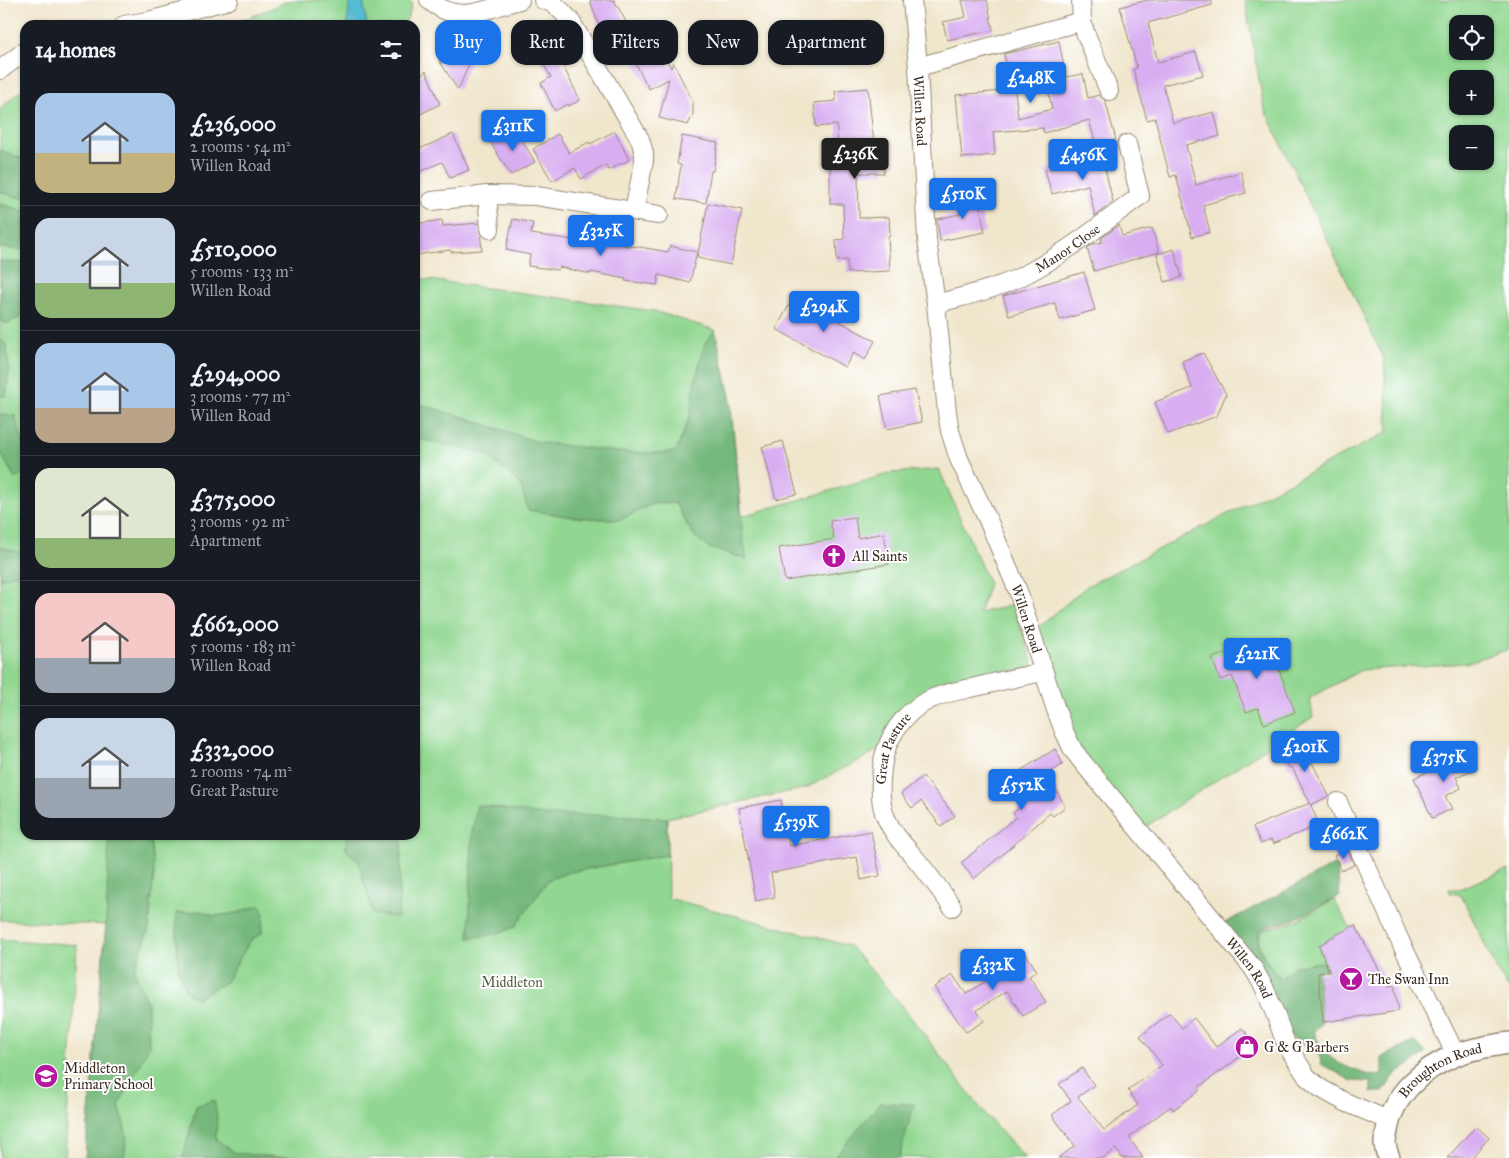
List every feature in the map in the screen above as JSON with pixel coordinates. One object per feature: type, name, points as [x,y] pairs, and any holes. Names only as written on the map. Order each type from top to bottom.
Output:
[{"type":"street","points":[[152,20],[229,0]]},
{"type":"street","points":[[428,0],[437,7],[459,14],[473,14],[520,0]]},
{"type":"street","points":[[542,0],[559,8],[570,20],[640,139],[644,152],[644,161],[634,211]]},
{"type":"street","name":"Willen Road","points":[[912,0],[918,67],[927,240],[936,304],[947,412],[955,446],[1018,590],[1064,731],[1073,750],[1252,968],[1264,987],[1286,1044],[1307,1077],[1320,1088],[1345,1102],[1388,1120]]},
{"type":"street","points":[[1081,0],[1082,21],[1088,41],[1109,91]]},
{"type":"street","points":[[918,67],[1082,21]]},
{"type":"street","points":[[0,70],[20,55]]},
{"type":"street","name":"Manor Close","points":[[936,304],[1002,285],[1030,272],[1081,240],[1140,196],[1127,144]]},
{"type":"street","points":[[487,195],[490,229]]},
{"type":"street","points":[[432,201],[487,195],[536,196],[659,215]]},
{"type":"street","name":"Great Pasture","points":[[952,907],[932,878],[894,833],[885,816],[881,801],[880,784],[882,762],[890,740],[909,714],[929,700],[946,694],[1044,672]]},
{"type":"street","points":[[1338,802],[1401,942],[1456,1055]]},
{"type":"street","name":"Broughton Road","points":[[1388,1120],[1402,1094],[1419,1077],[1444,1061],[1478,1048],[1509,1044]]},
{"type":"street","points":[[1388,1120],[1385,1142],[1388,1158]]},
{"type":"green space","points":[[290,0],[408,0],[412,3],[406,20],[244,20]]},
{"type":"green space","points":[[1245,0],[1509,0],[1509,649],[1466,663],[1361,670],[1310,698],[1313,717],[1139,831],[1067,738],[1032,633],[1087,586],[1388,432],[1384,359],[1264,108]]},
{"type":"green space","name":"Middleton","points":[[20,92],[20,840],[420,840],[420,279],[654,311],[715,330],[730,397],[742,516],[892,473],[939,469],[989,584],[979,613],[1013,605],[1034,667],[945,687],[881,749],[806,788],[667,818],[668,898],[850,946],[899,1002],[985,1114],[1025,1158],[85,1158],[106,925],[0,920],[0,109]]},
{"type":"green space","points":[[0,150],[20,158],[20,197],[0,192]]},
{"type":"green space","points":[[0,204],[20,210],[20,250],[0,248]]},
{"type":"green space","points":[[0,261],[20,263],[20,317],[6,324],[0,321]]},
{"type":"green space","points":[[715,330],[730,397],[743,539],[747,559],[709,548],[693,535],[675,503],[652,504],[620,520],[572,517],[528,510],[521,486],[484,453],[420,439],[420,404],[538,442],[619,452],[660,453],[676,451],[690,416],[695,381],[705,343]]},
{"type":"green space","points":[[0,340],[7,345],[9,373],[6,396],[0,396]]},
{"type":"green space","points":[[0,414],[15,416],[20,432],[20,476],[15,479],[0,451]]},
{"type":"green space","points":[[0,547],[20,553],[20,573],[0,579]]},
{"type":"green space","points":[[477,805],[544,815],[613,815],[667,818],[667,855],[570,872],[548,880],[515,927],[493,935],[469,938],[472,833]]},
{"type":"green space","points":[[109,840],[151,840],[154,872],[149,929],[134,970],[148,1004],[149,1046],[119,1105],[127,1137],[124,1158],[85,1158],[106,925]]},
{"type":"green space","points":[[346,840],[402,840],[398,918],[373,914],[358,860],[346,850]]},
{"type":"green space","points":[[1334,865],[1337,867],[1340,896],[1290,921],[1268,926],[1259,931],[1258,946],[1265,959],[1281,979],[1294,966],[1321,962],[1328,969],[1317,971],[1322,1024],[1314,1031],[1321,1046],[1334,1060],[1362,1073],[1378,1076],[1382,1075],[1382,1057],[1415,1041],[1426,1053],[1394,1076],[1383,1092],[1371,1092],[1371,1082],[1352,1081],[1321,1064],[1320,1057],[1314,1050],[1291,1037],[1223,924]]},
{"type":"green space","points":[[1509,869],[1509,989],[1499,974],[1461,895],[1450,893],[1449,889],[1459,889]]},
{"type":"green space","points":[[1334,900],[1351,929],[1332,937],[1319,946],[1329,972],[1327,969],[1285,973],[1281,980],[1265,959],[1259,945],[1260,932],[1268,928],[1291,923]]},
{"type":"green space","points":[[260,905],[264,915],[262,933],[250,941],[226,982],[197,998],[187,993],[178,969],[176,913],[201,911],[213,916],[237,913]]},
{"type":"green space","name":"Middleton Primary School","points":[[0,939],[77,945],[65,1158],[0,1158]]},
{"type":"green space","points":[[214,1100],[217,1116],[216,1139],[235,1153],[280,1157],[300,1156],[301,1158],[183,1158],[196,1106]]},
{"type":"green space","points":[[880,1103],[914,1104],[899,1158],[834,1158]]},
{"type":"water","points":[[352,0],[363,0],[366,20],[348,20]]},
{"type":"building","points":[[590,0],[614,0],[625,20],[597,20]]},
{"type":"building","points":[[962,0],[987,0],[993,30],[947,40],[943,22],[966,17]]},
{"type":"building","points":[[1147,0],[1212,0],[1212,5],[1148,23],[1158,62],[1196,52],[1203,75],[1163,85],[1173,123],[1214,112],[1220,136],[1186,145],[1196,185],[1241,172],[1246,193],[1203,205],[1210,232],[1192,237],[1176,175],[1170,177],[1155,118],[1147,120],[1133,69],[1137,68],[1120,7]]},
{"type":"building","points":[[1059,41],[1066,77],[1083,74],[1088,98],[1099,95],[1105,100],[1116,140],[1096,145],[1089,120],[1044,133],[1043,128],[993,132],[995,155],[962,158],[956,95],[1015,90],[1018,118],[1052,109],[1044,70],[1009,77],[1004,54]]},
{"type":"building","points":[[442,65],[469,65],[458,90]]},
{"type":"building","points":[[544,65],[562,65],[580,100],[555,111],[541,83],[551,77]]},
{"type":"building","points":[[636,65],[669,65],[671,68],[672,65],[674,65],[693,102],[693,114],[688,125],[659,118],[669,79],[649,89]]},
{"type":"building","points":[[426,71],[440,104],[420,114],[420,76]]},
{"type":"building","points":[[868,88],[875,154],[884,154],[884,173],[858,173],[859,218],[889,217],[890,271],[848,273],[847,260],[837,261],[836,240],[844,239],[843,204],[830,204],[830,167],[838,167],[837,125],[816,127],[814,103],[836,101],[835,91]]},
{"type":"building","points":[[515,128],[535,162],[511,175],[490,142]]},
{"type":"building","points":[[615,131],[629,160],[608,170],[606,165],[581,179],[575,168],[552,181],[533,149],[558,134],[569,153]]},
{"type":"building","points":[[453,134],[469,170],[450,178],[442,162],[420,172],[420,149]]},
{"type":"building","points":[[682,136],[718,143],[706,203],[676,199],[681,165],[677,164]]},
{"type":"building","points":[[1102,156],[1113,202],[1095,216],[1088,185],[1052,194],[1045,170]]},
{"type":"building","points":[[977,193],[985,232],[940,241],[937,219],[960,214],[957,197]]},
{"type":"building","points":[[708,203],[742,210],[731,265],[697,258]]},
{"type":"building","points":[[513,219],[533,223],[531,234],[602,244],[602,241],[668,252],[670,246],[697,252],[690,283],[659,275],[657,285],[625,281],[626,279],[559,267],[558,270],[528,266],[530,255],[506,250]]},
{"type":"building","points":[[442,220],[443,226],[479,223],[482,250],[451,252],[450,250],[420,254],[420,223]]},
{"type":"building","points":[[1119,225],[1122,236],[1152,228],[1159,252],[1094,271],[1087,248],[1102,242],[1101,238]]},
{"type":"building","points":[[1174,249],[1182,277],[1165,282],[1157,254]]},
{"type":"building","points":[[1084,272],[1095,310],[1060,320],[1055,303],[1009,316],[1003,296]]},
{"type":"building","points":[[794,296],[875,341],[865,360],[853,353],[845,367],[776,329]]},
{"type":"building","points":[[1203,353],[1226,394],[1217,416],[1168,434],[1155,402],[1192,388],[1182,361]]},
{"type":"building","points":[[915,390],[922,422],[887,429],[880,396]]},
{"type":"building","points":[[783,441],[797,494],[776,499],[762,447]]},
{"type":"building","name":"All Saints","points":[[855,517],[858,538],[884,533],[889,564],[785,581],[779,548],[834,539],[830,521]]},
{"type":"building","points":[[1267,638],[1295,712],[1264,724],[1258,708],[1246,712],[1232,676],[1220,680],[1212,658]]},
{"type":"building","points":[[1301,741],[1329,796],[1311,805],[1292,767],[1289,768],[1281,752]]},
{"type":"building","points":[[1055,749],[1063,764],[1048,774],[1065,807],[1053,816],[1050,813],[974,879],[961,863],[1016,817],[1013,813],[1022,806],[1007,779]]},
{"type":"building","points":[[1468,750],[1477,768],[1456,777],[1461,788],[1445,796],[1452,809],[1432,818],[1414,778],[1454,760],[1453,757]]},
{"type":"building","points":[[923,776],[955,816],[941,826],[921,801],[912,808],[901,794]]},
{"type":"building","points":[[781,800],[789,846],[871,831],[880,876],[861,880],[857,857],[771,873],[775,897],[756,901],[739,808]]},
{"type":"building","points":[[1310,803],[1319,825],[1273,844],[1271,840],[1261,844],[1253,827]]},
{"type":"building","points":[[1348,850],[1354,865],[1341,871],[1334,855]]},
{"type":"building","name":"The Swan Inn","points":[[1355,925],[1388,986],[1394,985],[1399,1011],[1323,1022],[1318,973],[1329,972],[1319,946]]},
{"type":"building","points":[[1011,951],[1017,960],[1026,954],[1037,971],[1029,976],[1046,1002],[1023,1016],[1007,991],[977,1010],[984,1021],[966,1032],[934,987],[953,975],[966,994],[1003,970],[997,960]]},
{"type":"building","points":[[1170,1013],[1182,1028],[1194,1018],[1216,1047],[1242,1028],[1256,1045],[1198,1088],[1200,1090],[1173,1110],[1171,1106],[1129,1137],[1143,1158],[1122,1158],[1116,1149],[1103,1158],[1058,1158],[1075,1146],[1052,1115],[1071,1101],[1059,1084],[1082,1068],[1094,1085],[1078,1097],[1104,1130],[1138,1105],[1128,1090],[1162,1065],[1140,1036]]},
{"type":"building","points":[[1476,1126],[1489,1138],[1471,1158],[1447,1158]]},
{"type":"place","name":"All Saints","points":[[834,556]]},
{"type":"place","name":"The Swan Inn","points":[[1351,979]]},
{"type":"place","name":"G & G Barbers","points":[[1247,1047]]},
{"type":"place","name":"Middleton Primary School","points":[[46,1076]]}]
